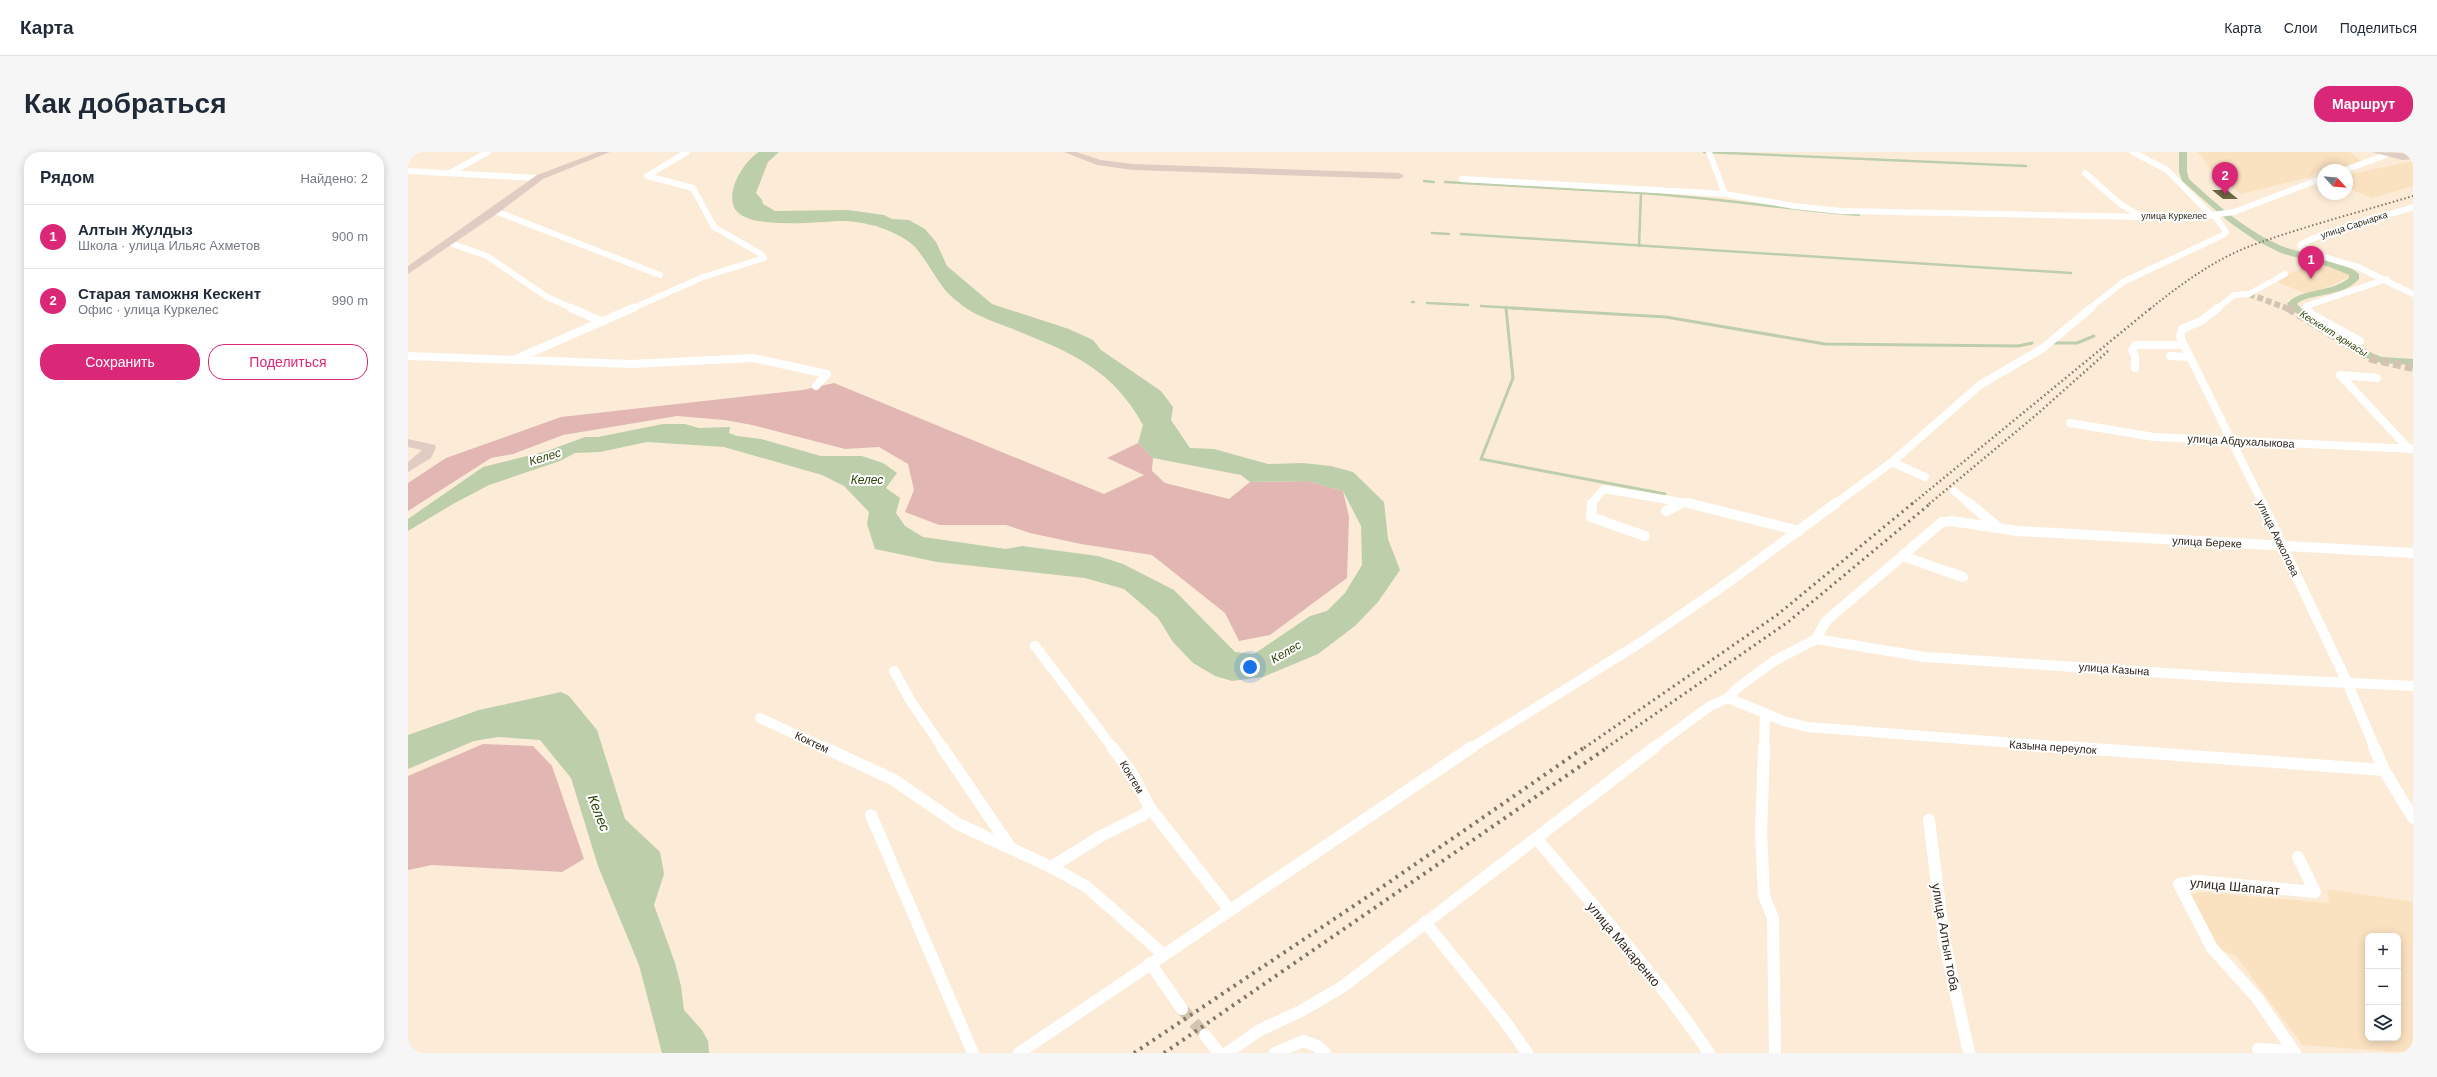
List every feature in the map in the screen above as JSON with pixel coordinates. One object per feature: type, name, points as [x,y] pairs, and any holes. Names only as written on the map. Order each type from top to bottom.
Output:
[{"type":"street","points":[[450,173],[488,152]]},
{"type":"street","points":[[408,271],[495,211],[538,178],[606,152]]},
{"type":"street","points":[[516,359],[703,277],[764,258],[761,254],[714,227],[693,188],[647,176],[687,152]]},
{"type":"street","points":[[1068,152],[1100,163],[1132,167],[1399,176]]},
{"type":"street","points":[[1709,152],[1726,194]]},
{"type":"street","points":[[1019,1053],[1229,908],[1474,746],[1643,641],[1799,531],[1892,462],[1980,384],[2044,348],[2054,337],[2123,282],[2194,247],[2223,235],[2226,232],[2216,216],[2167,170],[2132,152]]},
{"type":"street","points":[[2376,152],[2386,155],[2413,156]]},
{"type":"street","points":[[2353,167],[2386,155]]},
{"type":"street","points":[[408,171],[538,178]]},
{"type":"street","points":[[2085,173],[2119,203],[2141,217]]},
{"type":"street","name":"улица Куркелес","points":[[1462,179],[1726,194],[1794,206],[1841,211],[2066,214],[2190,218],[2216,216],[2234,212],[2317,180]]},
{"type":"street","name":"улица Сарыарка","points":[[2387,279],[2344,262],[2308,252],[2300,248],[2300,244],[2314,238],[2413,207]]},
{"type":"street","points":[[495,211],[564,236],[660,275]]},
{"type":"street","points":[[450,243],[487,256],[547,297],[601,321]]},
{"type":"street","points":[[2135,368],[2135,356],[2132,350],[2135,345],[2183,345],[2180,337],[2182,329],[2201,321],[2234,295],[2249,294],[2285,274]]},
{"type":"street","points":[[2360,341],[2311,314],[2306,306],[2376,281],[2387,279],[2413,294]]},
{"type":"street","name":"улица Акжолова","points":[[2183,345],[2232,440],[2347,682],[2384,770],[2413,818]]},
{"type":"street","points":[[408,356],[632,364],[753,358],[778,362],[827,374],[816,386]]},
{"type":"street","points":[[2170,356],[2189,357]]},
{"type":"street","points":[[2377,378],[2340,375],[2411,449]]},
{"type":"street","name":"улица Абдухалыкова","points":[[2070,423],[2130,434],[2411,449]]},
{"type":"street","points":[[408,443],[430,448],[426,455],[408,468]]},
{"type":"street","points":[[1892,462],[1925,477]]},
{"type":"street","points":[[1645,536],[1591,517],[1589,513],[1593,500],[1600,492],[1609,489],[1651,498],[1684,502],[1799,531]]},
{"type":"street","points":[[1954,491],[2001,530]]},
{"type":"street","points":[[1666,512],[1684,502]]},
{"type":"street","name":"улица Береке","points":[[1816,638],[1826,621],[1942,522],[1952,521],[2001,530],[2282,547],[2413,553]]},
{"type":"street","points":[[1902,556],[1963,577]]},
{"type":"street","points":[[1227,1053],[1260,1030],[1301,1011],[1342,987],[1425,922],[1580,806],[1678,728],[1710,706],[1728,698],[1737,688],[1774,661],[1816,638]]},
{"type":"street","name":"улица Казына","points":[[1816,638],[1925,656],[2225,677],[2413,686]]},
{"type":"street","name":"Коктем","points":[[1035,646],[1131,772],[1150,808],[1229,908]]},
{"type":"street","name":"Коктем","points":[[894,671],[912,703],[1010,847]]},
{"type":"street","name":"Казына переулок","points":[[1728,698],[1750,706],[1765,714],[1807,727],[1851,732],[2384,770]]},
{"type":"street","points":[[1765,714],[1761,833],[1764,896],[1773,918],[1775,1053]]},
{"type":"street","name":"Коктем","points":[[760,718],[864,764],[894,780],[958,824],[1051,867],[1087,888],[1163,954]]},
{"type":"street","points":[[1051,867],[1101,836],[1143,815],[1150,808]]},
{"type":"street","points":[[871,815],[973,1053]]},
{"type":"street","name":"улица Алтын тоба","points":[[1928,820],[1944,939],[1969,1053]]},
{"type":"street","name":"улица Макаренко","points":[[1536,838],[1629,949],[1693,1029],[1709,1053]]},
{"type":"street","name":"улица Шапагат","points":[[2294,1052],[2257,998],[2212,948],[2178,884],[2181,882],[2198,881],[2267,890],[2315,892],[2298,856]]},
{"type":"street","points":[[1425,922],[1504,1020],[1527,1053]]},
{"type":"street","points":[[1150,963],[1182,1008]]},
{"type":"street","points":[[1205,1035],[1219,1053]]},
{"type":"street","points":[[1275,1053],[1303,1041],[1311,1042],[1325,1053]]},
{"type":"street","points":[[2258,1049],[2294,1052]]},
{"type":"shaded area","points":[[2198,152],[2350,152],[2361,161],[2353,164],[2317,164],[2317,172],[2310,177],[2241,194],[2215,175]]},
{"type":"shaded area","points":[[2413,161],[2413,186],[2372,198],[2353,190],[2353,174]]},
{"type":"shaded area","points":[[2316,261],[2354,275],[2309,295],[2275,281]]},
{"type":"shaded area","points":[[834,383],[1104,494],[1144,475],[1107,458],[1138,443],[1153,458],[1152,471],[1165,483],[1229,499],[1250,482],[1307,481],[1343,491],[1349,517],[1347,578],[1270,635],[1239,641],[1225,613],[1152,555],[1081,544],[1030,533],[1006,525],[939,525],[905,512],[914,490],[908,464],[879,447],[845,449],[752,425],[725,420],[677,416],[563,435],[513,454],[491,458],[408,511],[408,483],[446,458],[561,417],[803,390]]},
{"type":"shaded area","points":[[483,744],[533,746],[552,766],[584,859],[562,872],[432,865],[408,870],[408,776]]},
{"type":"shaded area","points":[[2327,889],[2413,902],[2413,1053],[2302,1045],[2236,956],[2219,949],[2190,895],[2201,892],[2329,903]]},
{"type":"water","name":"Келес","points":[[759,152],[779,152],[768,162],[756,193],[762,200],[763,204],[775,211],[848,210],[884,215],[892,219],[909,220],[925,229],[936,242],[947,266],[992,304],[1069,329],[1093,340],[1101,350],[1161,391],[1173,407],[1171,420],[1190,448],[1214,449],[1268,464],[1303,463],[1331,466],[1353,472],[1384,502],[1388,539],[1400,570],[1378,602],[1355,626],[1318,654],[1263,677],[1232,681],[1215,676],[1193,663],[1173,642],[1158,618],[1124,589],[1085,578],[937,562],[875,549],[867,524],[869,512],[844,486],[822,475],[724,447],[647,442],[600,452],[575,453],[560,461],[489,485],[453,504],[408,531],[408,519],[483,467],[547,451],[585,437],[598,437],[663,424],[685,424],[699,428],[730,427],[729,433],[737,436],[761,439],[821,456],[862,456],[883,463],[897,473],[886,488],[900,498],[896,513],[905,526],[923,537],[1006,549],[1022,546],[1098,556],[1123,564],[1174,590],[1235,652],[1254,654],[1310,616],[1327,611],[1345,593],[1362,565],[1361,526],[1343,491],[1307,481],[1250,482],[1241,475],[1153,458],[1138,443],[1143,425],[1131,405],[1103,376],[1071,354],[968,310],[941,285],[914,246],[901,237],[876,226],[860,223],[844,221],[803,223],[769,222],[754,220],[743,216],[735,209],[732,194],[734,185],[742,169],[753,156]]},
{"type":"water","name":"Келес","points":[[561,692],[569,696],[597,730],[625,819],[660,852],[664,874],[654,905],[675,963],[681,986],[684,1010],[702,1030],[708,1041],[709,1053],[662,1053],[639,965],[598,866],[571,778],[540,740],[498,737],[474,741],[408,769],[408,735],[479,710]]},
{"type":"building","points":[[2212,190],[2227,190],[2238,199],[2223,199]]},
{"type":"waterway","points":[[1704,152],[2026,166]]},
{"type":"waterway","name":"Кескент арнасы","points":[[2183,152],[2183,172],[2186,181],[2199,190],[2210,202],[2232,221],[2258,238],[2284,251],[2333,265],[2354,274],[2354,279],[2347,285],[2322,294],[2298,298],[2292,304],[2299,311],[2343,337],[2370,356],[2381,360],[2413,362]]},
{"type":"waterway","points":[[1424,181],[1434,182]]},
{"type":"waterway","points":[[1445,182],[1641,193]]},
{"type":"waterway","points":[[1639,245],[1641,193]]},
{"type":"waterway","points":[[1641,193],[1859,215]]},
{"type":"waterway","points":[[1432,233],[1449,234]]},
{"type":"waterway","points":[[1461,234],[1639,245]]},
{"type":"waterway","points":[[1639,245],[2071,273]]},
{"type":"waterway","points":[[1427,303],[1468,305]]},
{"type":"waterway","points":[[1481,306],[1506,308]]},
{"type":"waterway","points":[[1506,308],[1526,309]]},
{"type":"waterway","points":[[1506,308],[1513,378],[1481,459],[1665,494]]},
{"type":"waterway","points":[[1511,308],[1526,309]]},
{"type":"waterway","points":[[1526,309],[1666,317],[1825,344],[2018,346],[2032,343]]},
{"type":"waterway","points":[[2051,343],[2077,343],[2094,336]]},
{"type":"tunnel","points":[[2249,294],[2289,309]]},
{"type":"tunnel","points":[[2288,308],[2372,359],[2413,368]]},
{"type":"tunnel","points":[[1182,1009],[1205,1035]]},
{"type":"railway","points":[[2150,309],[2174,290],[2225,257],[2253,245],[2292,232],[2413,196]]},
{"type":"railway","points":[[1912,504],[2151,308]]},
{"type":"railway","points":[[1929,504],[2035,416],[2108,351]]},
{"type":"railway","points":[[1584,748],[1777,615],[1913,503]]},
{"type":"railway","points":[[1606,748],[1788,622],[1931,503]]},
{"type":"railway","points":[[1134,1053],[1388,883],[1585,747]]},
{"type":"railway","points":[[1164,1053],[1608,747]]},
{"type":"place","name":"Старая таможня Кескент","points":[[2225,195]]},
{"type":"place","name":"Алтын Жулдыз","points":[[2311,279]]}]
